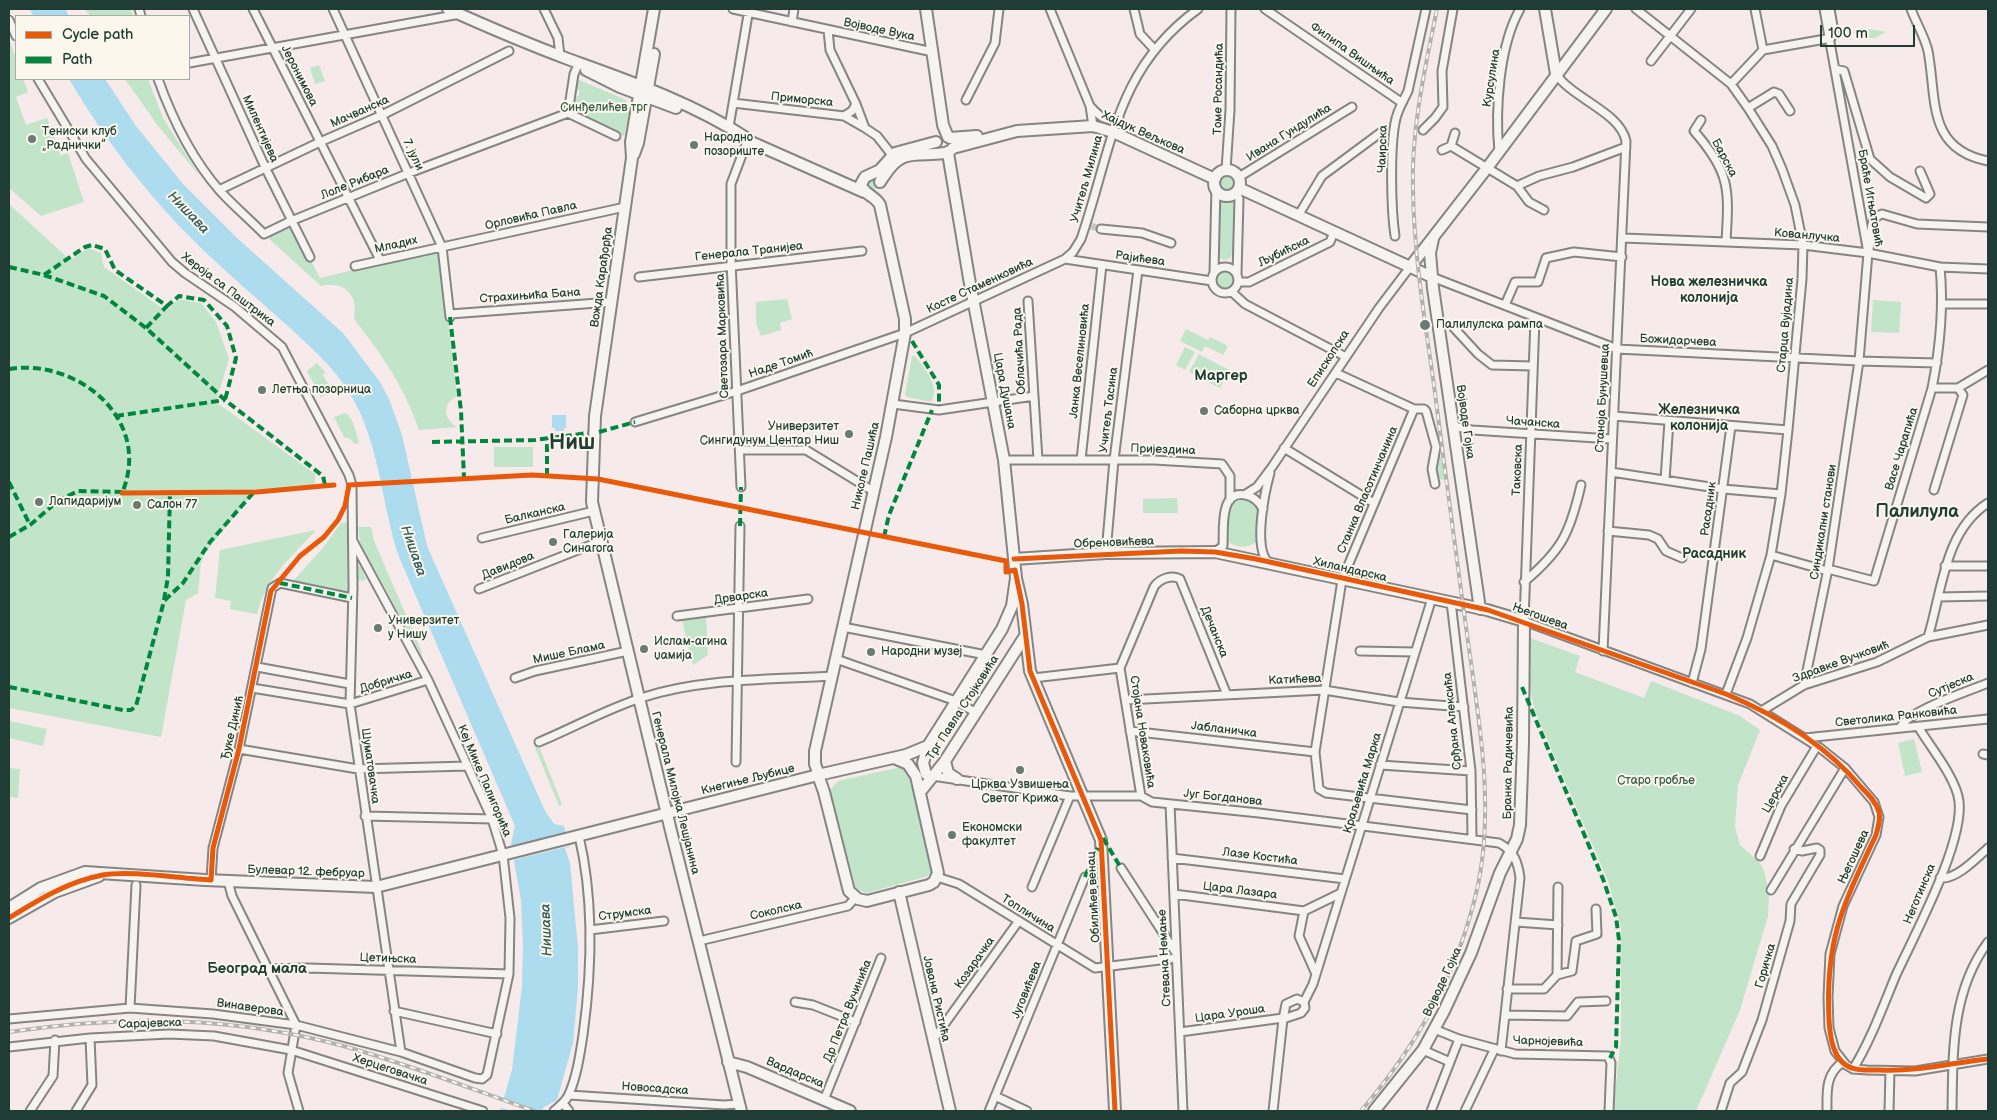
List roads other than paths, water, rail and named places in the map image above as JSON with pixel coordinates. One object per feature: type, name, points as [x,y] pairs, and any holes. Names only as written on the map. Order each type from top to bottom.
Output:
[{"type":"street","name":"Милентијева","points":[[193,9],[265,168],[310,257]]},
{"type":"street","name":"Јеронимова","points":[[254,9],[380,260]]},
{"type":"street","name":"7. јули","points":[[333,9],[442,247],[450,315]]},
{"type":"street","points":[[448,9],[644,92],[867,193],[878,191],[880,182],[890,168],[904,157],[945,144]]},
{"type":"street","points":[[544,9],[558,38],[564,57],[598,77],[644,92],[728,127],[748,139]]},
{"type":"street","name":"Вожда Карађорђа","points":[[593,478],[593,441],[597,400],[632,158],[638,143],[654,9]]},
{"type":"street","name":"Вожда Карађорђа","points":[[644,92],[658,9]]},
{"type":"street","name":"Војводе Вука","points":[[733,9],[749,10],[792,22],[933,52]]},
{"type":"street","points":[[792,22],[794,9]]},
{"type":"street","name":"Цара Душана","points":[[926,9],[944,125],[945,144],[1004,460],[1016,578],[1022,604],[1025,636]]},
{"type":"street","points":[[966,100],[995,43],[1000,9]]},
{"type":"street","name":"Хајдук Вељкова","points":[[1050,9],[1090,106],[1092,126],[1113,132],[1215,183]]},
{"type":"street","points":[[1134,9],[1140,34],[1154,49]]},
{"type":"street","name":"Учитељ Милина","points":[[1065,259],[1078,245],[1088,226],[1113,132],[1132,83],[1154,49],[1182,21],[1198,9]]},
{"type":"street","name":"Томе Росандића","points":[[1226,170],[1230,120],[1231,9]]},
{"type":"street","name":"Филипа Вишњића","points":[[1265,9],[1401,102]]},
{"type":"street","name":"Чаирска","points":[[1395,236],[1394,123],[1401,102],[1408,91],[1426,9]]},
{"type":"street","points":[[1423,130],[1443,107],[1442,71],[1453,9]]},
{"type":"street","name":"Курсулина","points":[[1500,152],[1498,112],[1502,73],[1512,26],[1520,9]]},
{"type":"street","points":[[1545,9],[1556,74]]},
{"type":"street","points":[[1410,267],[1500,152],[1606,9]]},
{"type":"street","name":"Старца Вујадина","points":[[1636,9],[1731,84],[1748,108],[1772,146],[1782,169],[1795,205],[1803,245],[1788,430],[1781,494],[1771,555],[1747,638],[1726,694]]},
{"type":"street","points":[[1651,61],[1691,9]]},
{"type":"street","points":[[1755,9],[1763,50]]},
{"type":"street","name":"Браће Игњатовић","points":[[1824,9],[1868,253],[1860,362]]},
{"type":"street","points":[[1731,84],[1763,50],[1829,39],[1834,32],[1830,9]]},
{"type":"street","points":[[1911,9],[1927,49],[1934,108],[1940,127],[1949,139],[1969,155],[1988,161]]},
{"type":"street","points":[[728,127],[749,10]]},
{"type":"street","points":[[190,63],[216,60],[461,14]]},
{"type":"street","points":[[9,20],[15,34]]},
{"type":"street","points":[[828,30],[830,50],[856,104],[865,128]]},
{"type":"street","name":"Мачванска","points":[[219,190],[382,115],[509,51]]},
{"type":"street","points":[[578,65],[574,74],[568,113],[616,136]]},
{"type":"street","name":"Браће Игњатовић","points":[[1835,69],[1844,71],[1870,159],[1890,177],[1926,198],[1930,194],[1920,171]]},
{"type":"street","name":"Станоја Бунушевца","points":[[1556,74],[1566,85],[1619,125],[1625,135],[1626,147],[1603,651]]},
{"type":"street","name":"Хероја са Паштрика","points":[[39,80],[86,158],[172,262],[235,307],[282,347],[351,482]]},
{"type":"street","points":[[158,80],[170,112],[219,190]]},
{"type":"street","points":[[1748,108],[1774,92],[1779,94],[1790,111]]},
{"type":"street","name":"Приморска","points":[[733,103],[844,116],[877,136],[892,156]]},
{"type":"street","points":[[844,116],[852,111],[856,104]]},
{"type":"street","points":[[1090,106],[1104,119],[1110,120],[1119,117]]},
{"type":"street","name":"Ивана Гундулића","points":[[1239,177],[1352,106]]},
{"type":"street","name":"Лоле Рибара","points":[[219,190],[264,234],[291,221],[409,173],[568,113]]},
{"type":"street","name":"Барска","points":[[1701,120],[1694,131],[1711,153],[1725,179],[1728,191],[1726,242]]},
{"type":"street","points":[[840,181],[862,180],[880,170],[892,156],[902,150],[980,141],[988,137],[1044,127],[1092,126]]},
{"type":"street","points":[[1298,216],[1322,176],[1380,133]]},
{"type":"street","points":[[1442,150],[1451,146],[1455,133]]},
{"type":"street","name":"Светозара Марковића","points":[[741,487],[731,265],[731,184],[748,139]]},
{"type":"street","points":[[1451,146],[1516,186],[1529,202],[1544,210]]},
{"type":"street","points":[[1516,186],[1539,176],[1573,167],[1626,147]]},
{"type":"street","points":[[1232,292],[1238,282],[1239,177],[1234,172],[1226,170],[1219,173],[1215,183],[1214,272],[1212,282],[1219,292],[1232,292],[1245,304],[1346,357]]},
{"type":"street","points":[[872,175],[878,178],[880,182]]},
{"type":"street","name":"Николе Пашића","points":[[855,898],[848,887],[814,756],[892,404],[905,333],[904,315],[880,206],[877,200],[861,187],[862,180]]},
{"type":"street","points":[[1215,183],[1225,195],[1238,190],[1432,277]]},
{"type":"street","name":"Орловића Павла","points":[[442,247],[625,207]]},
{"type":"street","points":[[1868,253],[1872,244],[1872,222],[1882,214],[1917,224],[1988,227]]},
{"type":"street","points":[[1101,228],[1142,233],[1171,243]]},
{"type":"street","name":"Љубићска","points":[[1238,282],[1249,282],[1330,242],[1334,232]]},
{"type":"street","name":"Кованлучка","points":[[1623,238],[1803,245],[1868,253],[1940,267],[1988,269]]},
{"type":"street","name":"Војводе Гојка","points":[[1433,239],[1430,253],[1432,277],[1480,608]]},
{"type":"street","name":"Младих","points":[[355,266],[442,247]]},
{"type":"street","name":"Генерала Транијеа","points":[[638,277],[862,251]]},
{"type":"street","points":[[1505,305],[1515,282],[1538,282],[1546,258],[1574,252],[1622,257]]},
{"type":"street","name":"Косте Стаменковића","points":[[905,333],[1065,259]]},
{"type":"street","name":"Рајићева","points":[[1065,259],[1212,282]]},
{"type":"street","name":"Јанка Веселиновића","points":[[1081,460],[1102,265]]},
{"type":"street","points":[[1214,272],[1224,266],[1232,268],[1237,274]]},
{"type":"street","name":"Епископска","points":[[1246,494],[1257,487],[1272,467],[1379,308],[1410,267]]},
{"type":"street","name":"Васе Чарапића","points":[[1826,570],[1874,581],[1932,388],[1937,363],[1943,304],[1940,267]]},
{"type":"street","name":"Учитељ Тасина","points":[[1106,553],[1114,460],[1138,270]]},
{"type":"street","name":"Божидарчева","points":[[1432,277],[1505,305],[1535,319],[1617,349],[1860,362],[1937,363]]},
{"type":"street","name":"Облачића Рада","points":[[1028,301],[1038,460]]},
{"type":"street","name":"Страхињића Бана","points":[[450,315],[611,302]]},
{"type":"street","points":[[1943,304],[1988,304]]},
{"type":"street","name":"Таковска","points":[[1524,622],[1535,319]]},
{"type":"street","points":[[1454,328],[1478,354],[1492,365],[1533,366]]},
{"type":"street","name":"Наде Томић","points":[[635,422],[737,391],[905,333]]},
{"type":"street","name":"Синдикални станови","points":[[1804,685],[1826,570],[1860,362]]},
{"type":"street","points":[[1932,388],[1958,388],[1988,370]]},
{"type":"street","points":[[1336,373],[1414,409],[1424,409],[1429,418],[1436,447],[1432,469],[1435,484]]},
{"type":"street","points":[[1934,490],[1963,395],[1958,388]]},
{"type":"street","points":[[892,404],[933,410],[1034,396]]},
{"type":"street","name":"Станка Власотинчанина","points":[[1370,799],[1322,792],[1317,782],[1315,752],[1342,580],[1414,409]]},
{"type":"street","points":[[1614,416],[1788,430]]},
{"type":"street","points":[[1665,480],[1669,421]]},
{"type":"street","name":"Чачанска","points":[[1454,426],[1463,429],[1612,439]]},
{"type":"street","name":"Расадник","points":[[1692,683],[1701,649],[1731,426]]},
{"type":"street","points":[[1284,448],[1374,503]]},
{"type":"street","points":[[740,450],[806,450],[873,491]]},
{"type":"street","name":"Пријездина","points":[[1004,460],[1114,460],[1222,464],[1230,476],[1230,500]]},
{"type":"street","name":"Епископска","points":[[1259,556],[1265,492],[1272,467]]},
{"type":"street","points":[[1610,472],[1723,489],[1781,494]]},
{"type":"street","name":"Генерала Милојка Лешјанина","points":[[593,478],[594,511],[740,1108]]},
{"type":"street","name":"Шуматовачка","points":[[351,482],[352,598],[350,704],[358,769],[401,1052]]},
{"type":"street","points":[[1524,582],[1549,560],[1564,540],[1571,526],[1581,485]]},
{"type":"street","points":[[1223,551],[1225,508],[1230,500],[1237,495],[1246,494],[1256,499],[1263,510]]},
{"type":"street","points":[[1928,637],[1945,566],[1966,523],[1988,503]]},
{"type":"street","name":"Балканска","points":[[482,538],[594,511]]},
{"type":"street","points":[[736,762],[740,526]]},
{"type":"street","points":[[1608,531],[1649,535],[1658,539],[1666,551],[1682,558]]},
{"type":"street","name":"Кеј Мике Палигорића","points":[[351,539],[428,680],[507,854],[510,918],[509,974],[489,1072],[482,1079]]},
{"type":"street","name":"Давидова","points":[[479,589],[601,541]]},
{"type":"street","name":"Хиландарска","points":[[1223,551],[1259,556],[1268,562],[1342,580],[1480,608]]},
{"type":"street","name":"Обреновићева","points":[[1014,559],[1106,553],[1223,551]]},
{"type":"street","points":[[1771,555],[1826,570]]},
{"type":"street","points":[[1945,566],[1988,566]]},
{"type":"street","name":"Стојана Новаковића","points":[[1141,796],[1120,668],[1156,584],[1161,580],[1174,576],[1179,578]]},
{"type":"street","name":"Трг Павла Стојковића","points":[[818,775],[898,759],[928,746],[1002,629],[1012,606],[1016,578]]},
{"type":"street","name":"Дечанска","points":[[1179,578],[1227,695]]},
{"type":"street","name":"Ђуке Динић","points":[[212,880],[213,848],[239,749],[271,591],[274,586],[280,584],[352,598]]},
{"type":"street","points":[[1938,597],[1988,596]]},
{"type":"street","name":"Краљевића Марка","points":[[1283,1019],[1302,1012],[1305,1008],[1304,1002],[1316,974],[1432,598]]},
{"type":"street","name":"Дрварска","points":[[677,616],[808,600]]},
{"type":"street","name":"Срђана Алексића","points":[[1450,602],[1470,771],[1472,838]]},
{"type":"street","name":"Његошева","points":[[1480,608],[1726,694],[1762,710],[1817,746],[1845,768],[1874,802],[1880,817],[1876,835],[1843,906],[1830,954],[1828,988],[1829,1028],[1835,1051],[1843,1062],[1853,1069]]},
{"type":"street","name":"Бранка Радичевића","points":[[1511,851],[1517,839],[1520,825],[1524,622]]},
{"type":"street","points":[[1002,629],[1016,625],[1025,636]]},
{"type":"street","name":"Здравке Вучковић","points":[[1762,710],[1804,685],[1877,662],[1928,637],[1988,625]]},
{"type":"street","points":[[842,628],[986,655]]},
{"type":"street","name":"Трг Павла Стојковића","points":[[921,791],[929,775],[945,761],[1025,636]]},
{"type":"street","name":"Обилићев венац","points":[[1025,636],[1033,678],[1098,829],[1102,850],[1115,1111]]},
{"type":"street","name":"Мише Блама","points":[[515,678],[535,671],[628,651]]},
{"type":"street","points":[[1360,651],[1415,652]]},
{"type":"street","points":[[836,659],[957,701],[975,712]]},
{"type":"street","points":[[257,667],[350,684]]},
{"type":"street","points":[[1033,678],[1120,668]]},
{"type":"street","points":[[539,742],[639,699],[687,687],[832,676]]},
{"type":"street","name":"Добричка","points":[[350,704],[428,680]]},
{"type":"street","name":"Сутјеска","points":[[1900,728],[1903,722],[1918,713],[1988,683]]},
{"type":"street","points":[[252,688],[350,704]]},
{"type":"street","name":"Катићева","points":[[1126,700],[1324,690],[1399,702],[1464,708]]},
{"type":"street","name":"Светолика Ранковића","points":[[1805,738],[1988,720]]},
{"type":"street","name":"Неготинска","points":[[1853,1069],[1940,878],[1957,828],[1958,800],[1949,772],[1919,728]]},
{"type":"street","name":"Јабланичка","points":[[1130,731],[1315,752]]},
{"type":"street","points":[[928,746],[923,760],[929,775]]},
{"type":"street","name":"Церска","points":[[1760,856],[1781,806],[1817,746]]},
{"type":"street","points":[[239,749],[358,769],[468,766]]},
{"type":"street","points":[[898,759],[914,764],[929,775]]},
{"type":"street","points":[[855,898],[867,900],[929,885],[937,877],[938,869],[921,791],[913,768],[898,759]]},
{"type":"street","points":[[945,761],[948,773],[958,779]]},
{"type":"street","points":[[1380,765],[1470,771]]},
{"type":"street","points":[[1771,890],[1794,849],[1845,768]]},
{"type":"street","name":"Кнегиње Љубице","points":[[568,839],[818,775]]},
{"type":"street","name":"Југ Богданова","points":[[929,775],[1070,796],[1141,796],[1152,802],[1472,838],[1499,843],[1511,851]]},
{"type":"street","points":[[1032,887],[1070,796]]},
{"type":"street","points":[[1370,799],[1472,810]]},
{"type":"street","name":"Стевана Немање","points":[[1170,804],[1183,1111]]},
{"type":"street","points":[[365,816],[492,820]]},
{"type":"street","points":[[554,1111],[569,1095],[581,1048],[585,1022],[590,930],[584,862],[579,836]]},
{"type":"street","name":"Булевар 12. фебруар","points":[[9,908],[41,888],[85,872],[104,875],[376,887],[568,839]]},
{"type":"street","name":"Горичка","points":[[1721,1111],[1730,1083],[1742,1072],[1762,1020],[1789,925],[1791,904],[1820,855],[1820,850],[1817,848],[1802,851],[1794,849]]},
{"type":"street","points":[[1940,878],[1946,878],[1955,873],[1988,848]]},
{"type":"street","points":[[1466,1111],[1498,1050],[1505,1015],[1520,878],[1516,859],[1511,851]]},
{"type":"street","name":"Војводе Гојка","points":[[1374,1111],[1397,1085],[1422,1050],[1434,1029],[1471,953],[1500,873],[1511,851]]},
{"type":"street","name":"Лазе Костића","points":[[1172,858],[1345,879]]},
{"type":"street","points":[[1107,968],[1176,956],[1121,868]]},
{"type":"street","name":"Булевар 12. фебруар","points":[[9,918],[55,892],[80,881],[104,875]]},
{"type":"street","name":"Топличина","points":[[937,877],[959,884],[1089,966],[1107,968]]},
{"type":"street","name":"Југовићева","points":[[989,1111],[1085,877]]},
{"type":"street","points":[[228,881],[232,896],[296,1025],[288,1072],[299,1111]]},
{"type":"street","points":[[130,1008],[136,885]]},
{"type":"street","points":[[1557,975],[1558,887]]},
{"type":"street","name":"Јована Ристића","points":[[899,892],[950,1111]]},
{"type":"street","points":[[1316,974],[1300,936],[1304,911],[1341,893]]},
{"type":"street","name":"Цара Лазара","points":[[1174,894],[1304,911]]},
{"type":"street","name":"Соколска","points":[[699,941],[848,906],[855,898]]},
{"type":"street","points":[[1507,990],[1544,989],[1557,975],[1571,972],[1574,968],[1576,940],[1596,936],[1596,909]]},
{"type":"street","name":"Струмска","points":[[590,930],[664,921]]},
{"type":"street","name":"Козарачка","points":[[933,1040],[1018,922]]},
{"type":"street","points":[[1516,922],[1558,925]]},
{"type":"street","points":[[1952,1111],[1956,1023],[1962,993],[1971,971],[1988,942]]},
{"type":"street","name":"Др Петра Вучинића","points":[[824,1100],[881,958]]},
{"type":"street","name":"Цетињска","points":[[267,969],[509,974]]},
{"type":"street","points":[[1273,1111],[1284,1007],[1297,999],[1304,1002]]},
{"type":"street","points":[[1505,1015],[1567,1016],[1578,1002],[1606,1001]]},
{"type":"street","points":[[795,1002],[813,1005],[856,1022]]},
{"type":"street","name":"Винаверова","points":[[9,1019],[130,1008],[183,1010],[296,1025],[401,1052],[482,1079]]},
{"type":"street","points":[[394,1011],[498,1034]]},
{"type":"street","name":"Цара Уроша","points":[[1180,1032],[1283,1019]]},
{"type":"street","name":"Чарнојевића","points":[[1434,1029],[1459,1039],[1515,1054],[1605,1055],[1611,1060],[1610,1111]]},
{"type":"street","name":"Сарајевска","points":[[9,1047],[55,1040],[203,1035],[291,1050]]},
{"type":"street","points":[[76,1111],[92,1085],[90,1038]]},
{"type":"street","points":[[1431,1111],[1459,1039]]},
{"type":"street","points":[[30,1111],[53,1076],[55,1040]]},
{"type":"street","name":"Херцеговачка","points":[[291,1050],[483,1111]]},
{"type":"street","points":[[1422,1050],[1450,1062]]},
{"type":"street","points":[[1853,1069],[1915,1071],[1953,1063],[1988,1059]]},
{"type":"street","name":"Вардарска","points":[[728,1062],[748,1067],[850,1111]]},
{"type":"street","points":[[1827,1111],[1828,1078],[1835,1068],[1843,1062]]},
{"type":"street","points":[[1889,1111],[1890,1071]]},
{"type":"street","name":"Новосадска","points":[[569,1095],[724,1105],[740,1108]]},
{"type":"street","points":[[995,1096],[1026,1111]]},
{"type":"street","points":[[563,1103],[569,1111]]},
{"type":"water","points":[[29,9],[65,9],[68,15],[33,15]]},
{"type":"water","name":"Нишава","points":[[70,80],[106,80],[136,126],[183,184],[237,238],[343,333],[380,382],[389,399],[402,435],[427,546],[545,811],[554,824],[564,826],[569,847],[565,848],[570,863],[578,948],[578,988],[573,1043],[557,1100],[544,1107],[542,1111],[500,1111],[512,1070],[522,986],[521,900],[511,844],[515,826],[399,557],[374,453],[360,413],[344,384],[322,358],[210,256],[162,207],[128,167]]},
{"type":"water","points":[[552,415],[566,415],[566,428],[564,428],[564,431],[555,431],[555,428],[552,428]]},
{"type":"tunnel","points":[[1091,226],[1101,229]]},
{"type":"railway","points":[[1361,1111],[1401,1060],[1434,1006],[1448,977],[1470,917],[1483,854],[1485,791],[1480,728],[1423,308],[1414,214],[1414,144],[1424,76],[1437,9]]},
{"type":"railway","points":[[9,1032],[52,1026],[137,1021],[221,1024],[262,1029],[305,1037],[371,1054],[534,1111]]},
{"type":"place","name":"Тениски клуб „Раднички”","points":[[32,139]]},
{"type":"place","name":"Народно позориште","points":[[694,145]]},
{"type":"place","name":"Палилулска рампа","points":[[1425,325]]},
{"type":"place","name":"Летња позорница","points":[[262,390]]},
{"type":"place","name":"Саборна црква","points":[[1204,411]]},
{"type":"place","name":"Универзитет Сингидунум Центар Ниш","points":[[849,434]]},
{"type":"place","name":"Лапидаријум","points":[[39,502]]},
{"type":"place","name":"Салон 77","points":[[137,505]]},
{"type":"place","name":"Галерија Синагога","points":[[553,542]]},
{"type":"place","name":"Универзитет у Нишу","points":[[378,628]]},
{"type":"place","name":"Ислам-агина џамија","points":[[644,649]]},
{"type":"place","name":"Народни музеј","points":[[871,652]]},
{"type":"place","name":"Црква Узвишења Светог Крижа","points":[[1020,770]]},
{"type":"place","name":"Економски факултет","points":[[952,835]]},
{"type":"district","name":"Нова железничка колонија","points":[[1709,290]]},
{"type":"district","name":"Маргер","points":[[1221,376]]},
{"type":"district","name":"Железничка колонија","points":[[1699,418]]},
{"type":"district","name":"Ниш","points":[[572,443]]},
{"type":"district","name":"Палилула","points":[[1917,512]]},
{"type":"district","name":"Расадник","points":[[1714,554]]},
{"type":"district","name":"Београд мала","points":[[257,969]]},
{"type":"park label","name":"Синђелићев трг","points":[[604,108]]},
{"type":"park label","name":"Старо гробље","points":[[1656,781]]}]
